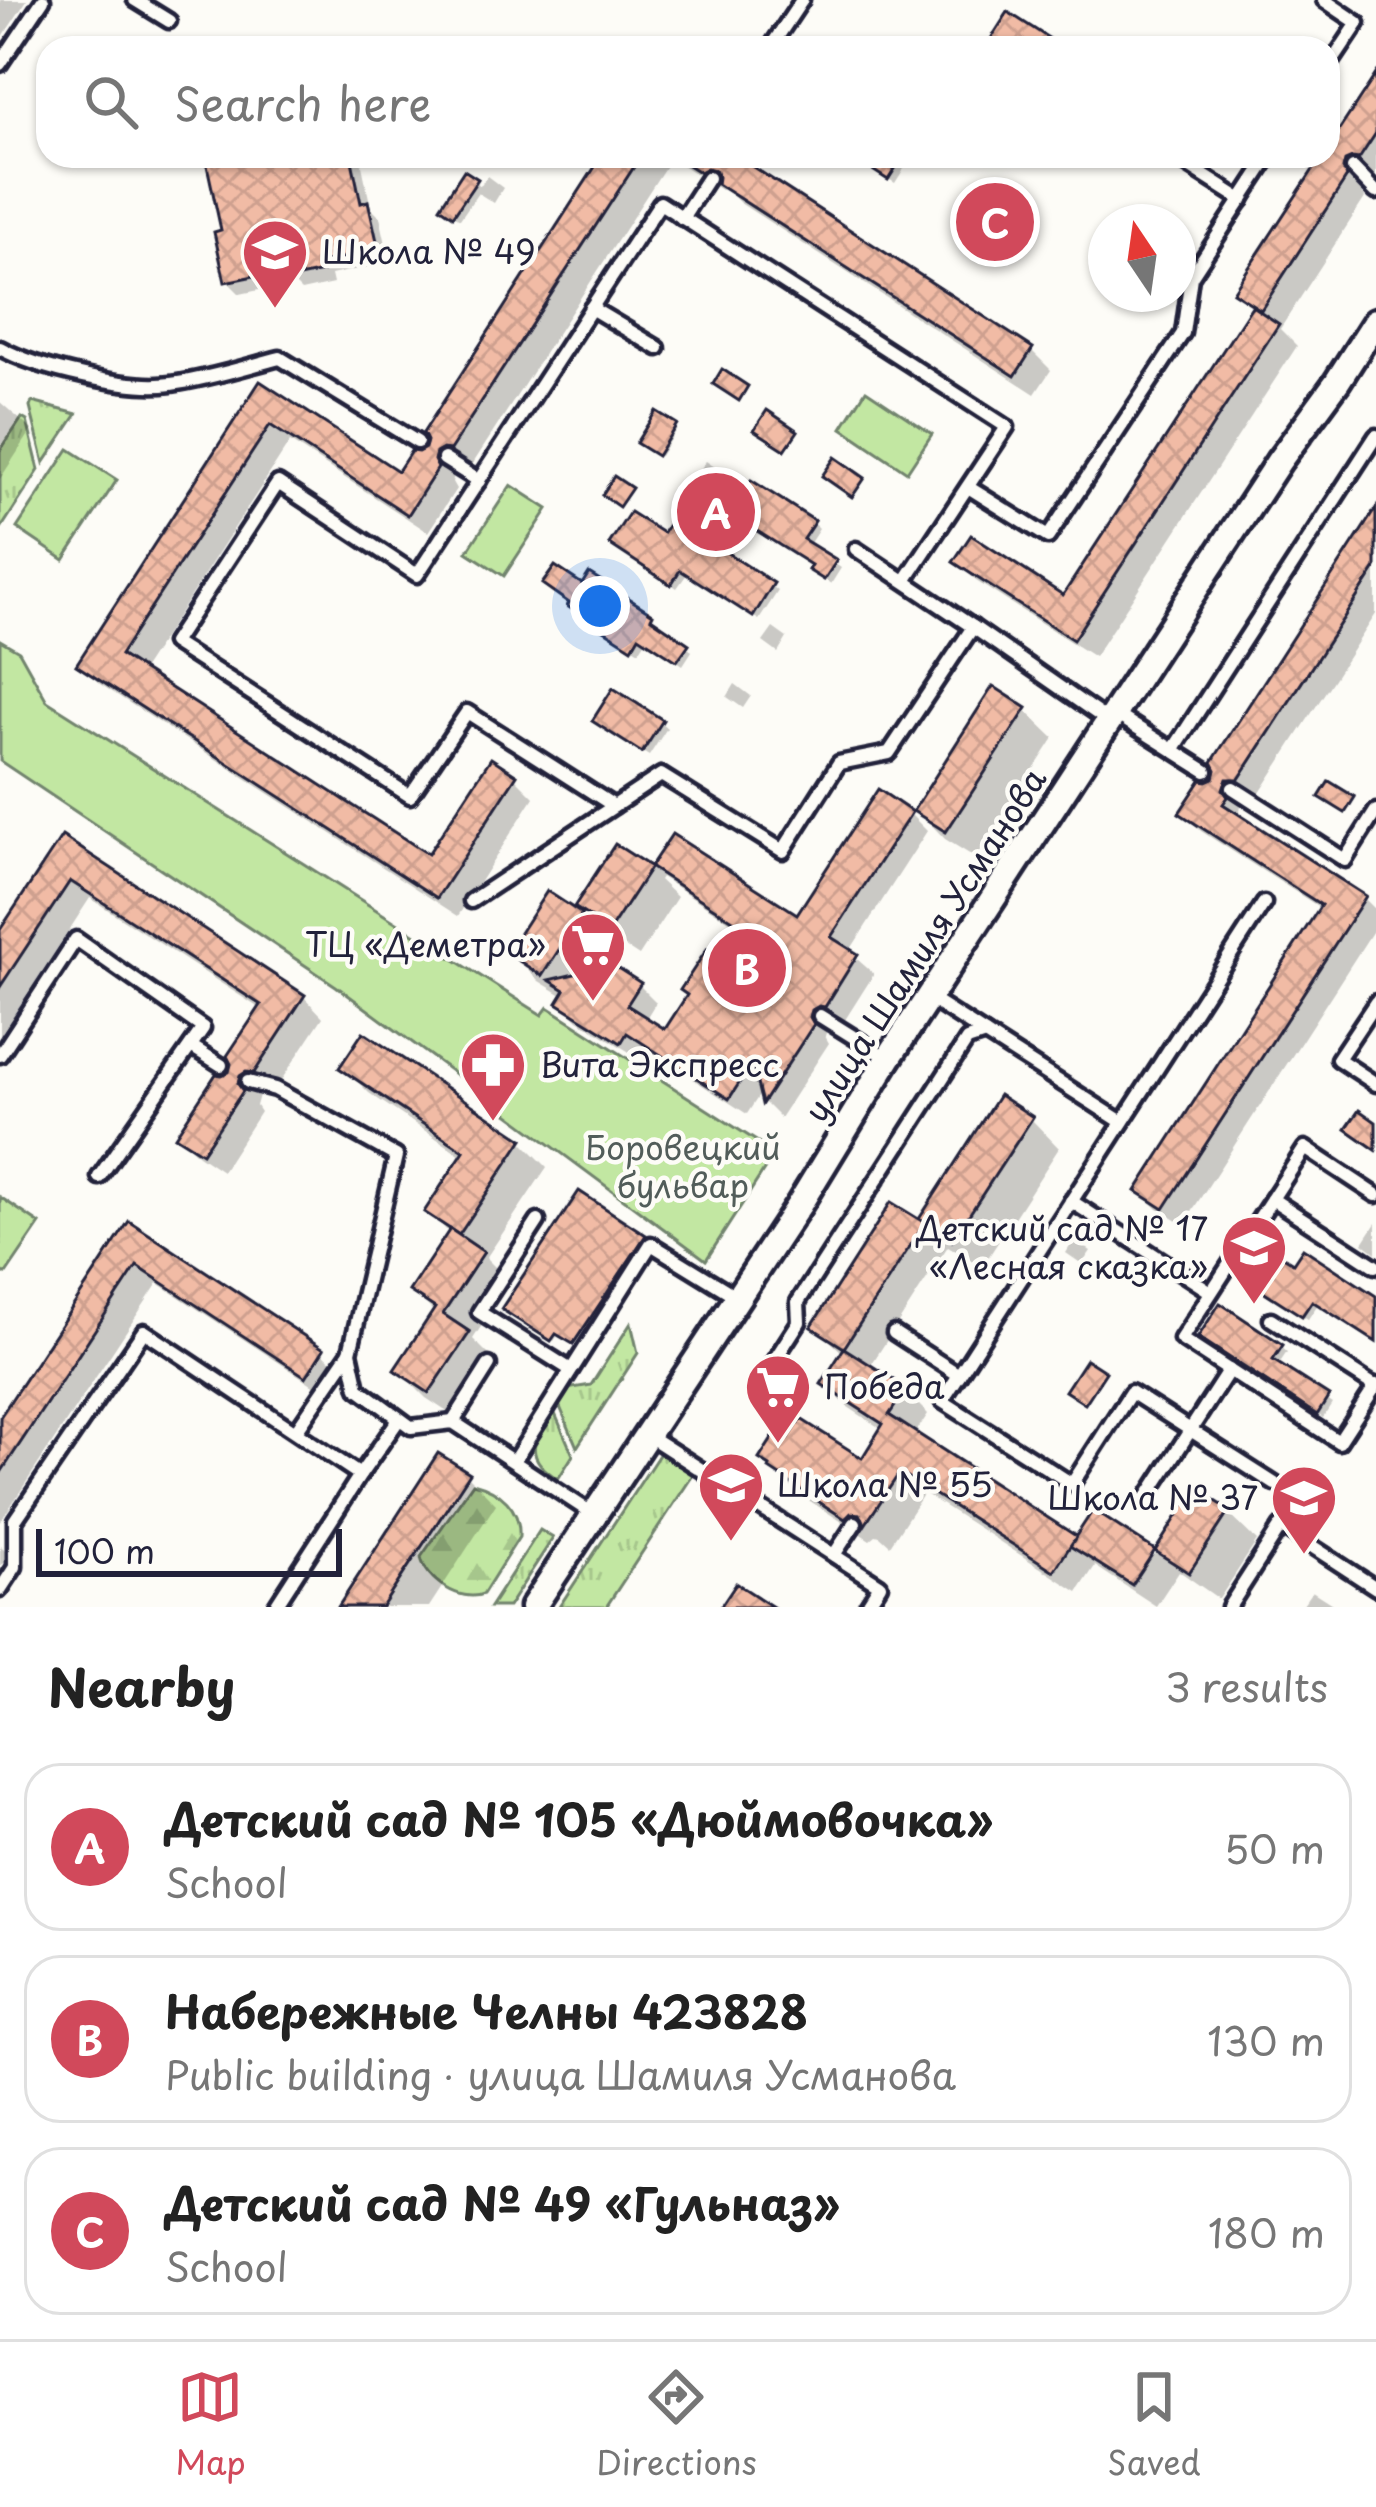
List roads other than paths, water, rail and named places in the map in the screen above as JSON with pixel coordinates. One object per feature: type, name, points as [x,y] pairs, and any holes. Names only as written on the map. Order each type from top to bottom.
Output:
[{"type":"street","name":"улица Шамиля Усманова","points":[[533,1607],[799,1205],[928,998],[1285,451],[1376,321]]},
{"type":"lane","points":[[0,64],[43,0]]},
{"type":"lane","points":[[135,0],[169,21]]},
{"type":"lane","points":[[778,36],[802,0]]},
{"type":"lane","points":[[1324,0],[1358,22],[1340,50]]},
{"type":"lane","points":[[1192,168],[1242,200]]},
{"type":"lane","points":[[968,487],[1048,537],[1184,333],[1191,277],[1262,168]]},
{"type":"lane","points":[[1353,168],[1376,192]]},
{"type":"lane","points":[[682,218],[708,178]]},
{"type":"lane","points":[[614,806],[467,712],[410,796],[172,643],[278,483],[417,575],[660,203],[1007,427],[905,581]]},
{"type":"lane","points":[[591,308],[658,348]]},
{"type":"lane","points":[[0,348],[114,382],[149,384],[170,384],[280,358],[417,442]]},
{"type":"lane","points":[[1174,750],[1376,436]]},
{"type":"lane","points":[[444,459],[478,481]]},
{"type":"lane","points":[[856,549],[1112,717],[1206,771]]},
{"type":"lane","points":[[471,901],[661,775],[784,851],[839,763],[889,753],[974,626]]},
{"type":"lane","points":[[1233,788],[1345,860],[1376,811]]},
{"type":"lane","points":[[1264,903],[942,1401],[1072,1484],[1131,1392],[1275,1484]]},
{"type":"lane","points":[[0,1055],[76,939],[203,1028],[99,1177]]},
{"type":"lane","points":[[928,998],[1122,1122]]},
{"type":"lane","points":[[1376,1002],[1338,1059],[1376,1084]]},
{"type":"lane","points":[[820,1016],[889,1059]]},
{"type":"lane","points":[[772,1364],[799,1322],[798,1302],[927,1102],[968,1040],[985,1034]]},
{"type":"lane","points":[[191,1046],[221,1065]]},
{"type":"lane","points":[[248,1082],[275,1089],[397,1156],[350,1352],[296,1431]]},
{"type":"lane","points":[[1271,1319],[1376,1386],[1339,1442],[1180,1339],[1305,1148],[1376,1195]]},
{"type":"lane","points":[[1272,1198],[1376,1266]]},
{"type":"lane","points":[[1071,1201],[1211,1292]]},
{"type":"lane","points":[[538,1221],[479,1312],[572,1370]]},
{"type":"lane","points":[[514,1461],[651,1244],[737,1298]]},
{"type":"lane","points":[[0,1590],[15,1568],[15,1520],[144,1331],[360,1475]]},
{"type":"lane","points":[[894,1333],[959,1375]]},
{"type":"lane","points":[[350,1352],[358,1388],[399,1419],[411,1427],[453,1422],[593,1514]]},
{"type":"lane","points":[[453,1422],[489,1365]]},
{"type":"lane","points":[[1146,1499],[1228,1370]]},
{"type":"lane","points":[[275,1607],[399,1419]]},
{"type":"lane","points":[[646,1433],[880,1585],[866,1607]]},
{"type":"lane","points":[[834,1555],[855,1523]]},
{"type":"lane","points":[[1228,1607],[1281,1526],[1374,1583]]},
{"type":"place","name":"Детский сад № 49 «Гульназ»","points":[[995,222]]},
{"type":"place","name":"Школа № 49","points":[[275,311]]},
{"type":"place","name":"Детский сад № 105 «Дюймовочка»","points":[[716,512]]},
{"type":"place","name":"Набережные Челны 423828","points":[[747,968]]},
{"type":"place","name":"ТЦ «Деметра»","points":[[593,1004]]},
{"type":"place","name":"Вита Экспресс","points":[[493,1124]]},
{"type":"place","name":"Детский сад № 17 «Лесная сказка»","points":[[1254,1307]]},
{"type":"place","name":"Победа","points":[[778,1446]]},
{"type":"place","name":"Школа № 55","points":[[731,1544]]},
{"type":"place","name":"Школа № 37","points":[[1304,1557]]},
{"type":"park label","name":"Боровецкий бульвар","points":[[683,1167]]}]
